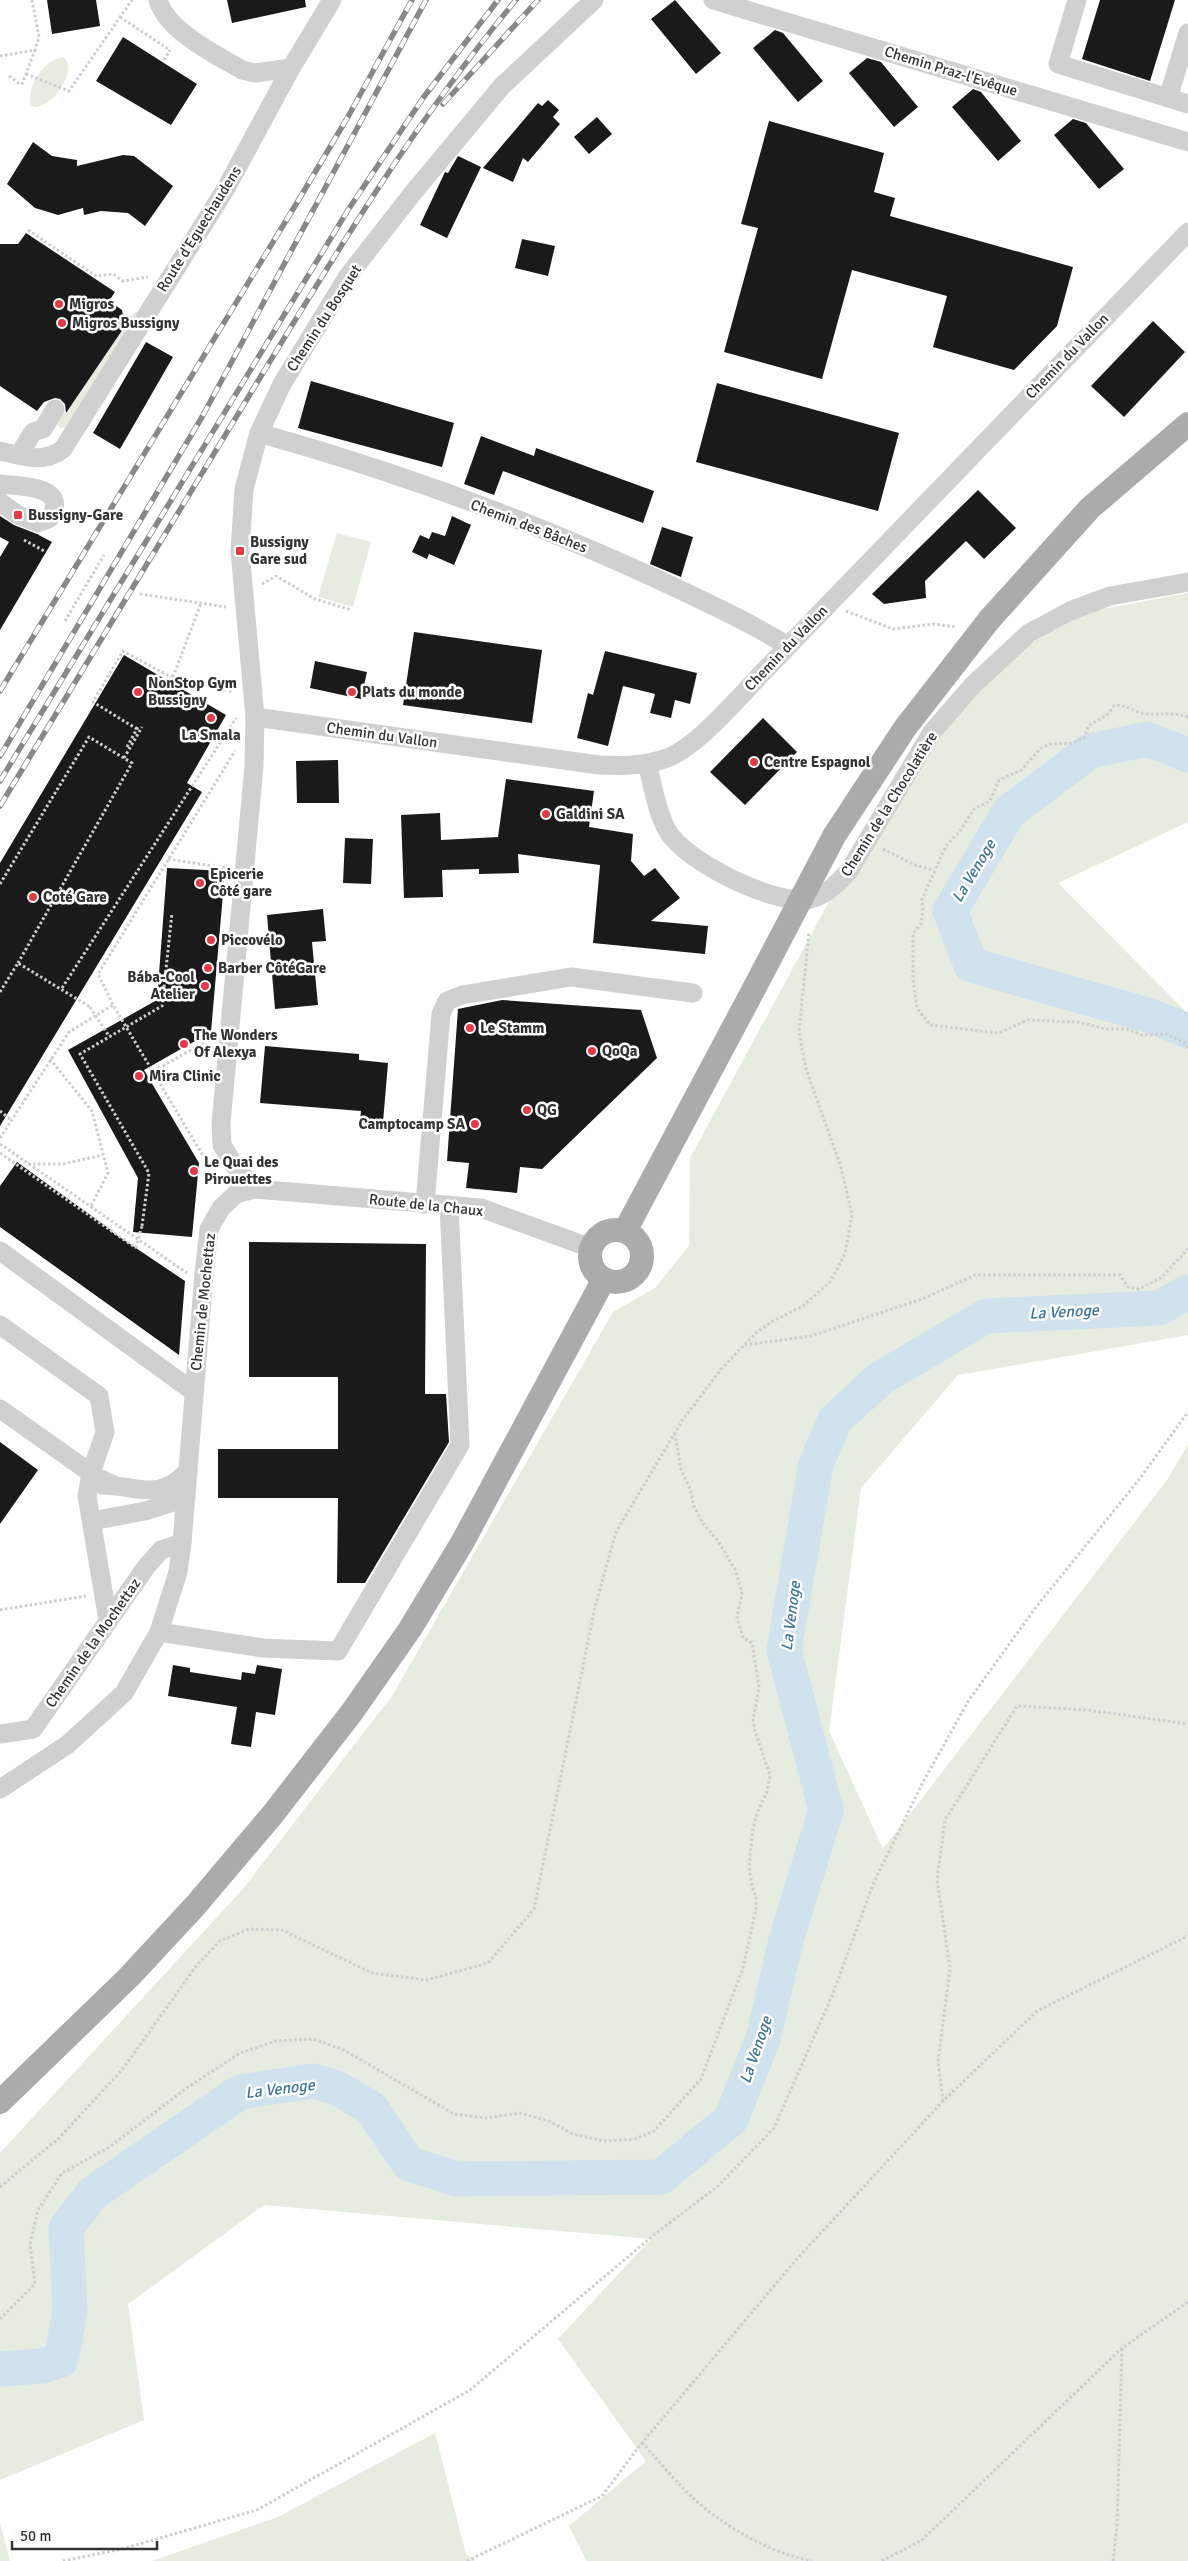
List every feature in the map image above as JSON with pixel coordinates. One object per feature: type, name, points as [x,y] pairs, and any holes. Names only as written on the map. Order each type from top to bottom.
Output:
[{"type":"main road","points":[[625,1231],[834,836],[906,728],[989,620],[1090,508],[1188,424]]},
{"type":"main road","points":[[608,1231],[625,1231],[638,1242],[642,1249],[640,1266],[629,1279],[621,1282],[604,1280],[592,1266],[591,1248],[594,1241],[608,1231]]},
{"type":"main road","points":[[0,2102],[130,1977],[195,1906],[273,1814],[352,1712],[410,1629],[462,1543],[604,1280]]},
{"type":"street","points":[[158,0],[161,11],[173,25],[242,70],[255,73],[291,68]]},
{"type":"street","name":"Route d'Eguechaudens","points":[[0,450],[43,459],[54,456],[63,449],[225,190],[291,68],[332,0]]},
{"type":"street","name":"Chemin du Bosquet","points":[[247,714],[245,610],[240,551],[241,511],[244,489],[259,433],[282,384],[348,276],[412,194],[502,86],[594,0]]},
{"type":"street","name":"Chemin Praz-l'Evêque","points":[[713,0],[1188,142]]},
{"type":"street","points":[[1077,0],[1058,64],[1188,104]]},
{"type":"street","points":[[1168,98],[1188,33]]},
{"type":"street","name":"Chemin du Vallon","points":[[247,714],[599,765],[648,764],[668,757],[687,746],[788,646],[1188,232]]},
{"type":"street","points":[[19,455],[33,432],[43,429],[50,406]]},
{"type":"street","name":"Chemin des Bâches","points":[[259,433],[355,460],[578,543],[755,626],[788,646]]},
{"type":"street","points":[[0,484],[44,489],[49,493],[55,505],[50,518],[38,523],[18,515],[0,502]]},
{"type":"street","name":"Chemin de la Chocolatière","points":[[648,764],[662,819],[667,831],[681,847],[699,860],[758,891],[784,899],[807,900],[832,889],[850,871],[932,732],[973,684],[1029,634],[1070,610],[1110,596],[1188,582]]},
{"type":"street","points":[[247,714],[254,766],[221,1123],[222,1145],[234,1165],[255,1189]]},
{"type":"street","points":[[425,1204],[441,1014],[447,1001],[462,995],[572,977],[693,993]]},
{"type":"street","name":"Route de la Chaux","points":[[255,1189],[482,1208],[591,1248]]},
{"type":"street","name":"Chemin de Mochettaz","points":[[0,1789],[67,1745],[124,1693],[159,1632],[178,1572],[182,1543],[210,1229],[221,1208],[236,1194],[255,1189]]},
{"type":"street","points":[[159,1632],[264,1648],[338,1651],[460,1445],[449,1206]]},
{"type":"street","points":[[0,1251],[194,1392]]},
{"type":"street","points":[[0,1325],[99,1396],[105,1432],[91,1473],[87,1496],[108,1620]]},
{"type":"street","points":[[0,1409],[91,1473],[114,1485]]},
{"type":"street","points":[[87,1496],[93,1488],[102,1485],[114,1485],[140,1491],[167,1488],[179,1481],[188,1471]]},
{"type":"street","points":[[92,1521],[145,1511],[186,1498]]},
{"type":"street","name":"Chemin de la Mochettaz","points":[[0,1734],[33,1729],[108,1620],[161,1550],[182,1543]]},
{"type":"path","points":[[8,76],[21,86],[35,50],[39,37],[32,0]]},
{"type":"path","points":[[26,74],[70,91],[132,0]]},
{"type":"path","points":[[120,17],[170,50]]},
{"type":"path","points":[[0,56],[35,50]]},
{"type":"path","points":[[28,230],[96,276],[113,274],[124,281],[151,277]]},
{"type":"path","points":[[65,621],[104,555]]},
{"type":"path","points":[[260,585],[276,576],[315,600],[352,610]]},
{"type":"path","points":[[140,594],[245,610]]},
{"type":"path","points":[[173,677],[201,603]]},
{"type":"path","points":[[858,616],[893,629],[933,624],[959,627]]},
{"type":"path","points":[[137,729],[93,702],[123,651],[173,677],[239,693]]},
{"type":"path","points":[[1188,717],[1166,712],[1147,714],[1119,705],[1114,706],[1107,715],[1089,725],[1084,738],[1073,743],[1050,744],[1040,748],[1021,770],[999,780],[990,801],[974,809],[960,831],[946,846],[933,870],[922,899],[923,911],[920,924],[913,934],[917,1008],[930,1025],[998,1033],[1028,1020],[1078,1022],[1106,1029],[1128,1029],[1142,1035],[1166,1034],[1185,1043],[1188,1049]]},
{"type":"path","points":[[62,988],[247,714]]},
{"type":"path","points":[[124,758],[141,726],[137,729],[127,747]]},
{"type":"path","points":[[0,884],[89,737],[132,762],[0,992]]},
{"type":"path","points":[[205,1159],[113,1005],[98,974],[235,750]]},
{"type":"path","points":[[868,839],[885,851],[915,865],[933,870]]},
{"type":"path","points":[[168,859],[232,869]]},
{"type":"path","points":[[0,1152],[136,1248],[142,1226],[149,1173],[80,1054],[162,1006],[172,913]]},
{"type":"path","points":[[0,2187],[59,2138],[122,2070],[197,1965],[220,1941],[249,1929],[282,1930],[372,1973],[427,1980],[488,1963],[534,1909],[594,1607],[616,1532],[675,1434],[722,1368],[773,1320],[803,1306],[830,1282],[845,1254],[852,1214],[840,1164],[806,1069],[799,1032],[803,981],[811,927]]},
{"type":"path","points":[[18,963],[62,988],[90,1008],[109,1036]]},
{"type":"path","points":[[0,1136],[68,1032],[113,1005]]},
{"type":"path","points":[[154,1071],[217,1035]]},
{"type":"path","points":[[50,1059],[92,1111],[108,1173],[91,1206]]},
{"type":"path","points":[[0,1111],[12,1119]]},
{"type":"path","points":[[0,1144],[194,1278]]},
{"type":"path","points":[[27,1164],[63,1164],[103,1155]]},
{"type":"path","points":[[745,1345],[818,1334],[922,1299],[975,1275],[1120,1275],[1128,1287],[1139,1289],[1161,1278],[1188,1249]]},
{"type":"path","points":[[63,2561],[122,2549],[257,2510],[470,2390],[662,2229],[718,2186],[774,2128],[832,1996],[874,1882],[923,1782],[969,1700],[1036,1607],[1138,1481],[1188,1412]]},
{"type":"path","points":[[0,2319],[35,2284],[30,2244],[38,2210],[62,2173],[108,2148],[188,2087],[240,2053],[276,2041],[313,2039],[344,2050],[454,2114],[487,2118],[520,2113],[549,2121],[573,2134],[604,2141],[635,2139],[654,2132],[701,2079],[745,1960],[756,1909],[756,1897],[749,1867],[753,1828],[758,1811],[767,1792],[770,1775],[753,1720],[757,1708],[758,1679],[752,1643],[743,1638],[737,1617],[742,1594],[738,1579],[718,1541],[702,1522],[694,1504],[691,1491],[681,1468],[675,1434]]},
{"type":"path","points":[[0,1610],[93,1595]]},
{"type":"path","points":[[943,2100],[938,2062],[950,1968],[937,1880],[945,1820],[1017,1706],[1087,1710],[1188,1724]]},
{"type":"path","points":[[467,2561],[602,2496],[642,2443],[795,2261],[943,2100],[1037,2011],[1188,1936]]},
{"type":"path","points":[[882,2561],[922,2540],[1122,2348],[1188,2302]]},
{"type":"path","points":[[1113,2561],[1117,2527],[1122,2348]]},
{"type":"path","points":[[642,2443],[695,2499],[734,2528],[791,2557],[812,2561]]},
{"type":"shaded area","points":[[64,57],[68,72],[61,88],[41,106],[34,107],[31,105],[31,90],[38,75],[50,63]]},
{"type":"shaded area","points":[[138,311],[71,422],[67,427],[62,428],[54,423],[62,413],[66,413],[125,326],[124,320]]},
{"type":"shaded area","points":[[337,533],[371,542],[353,607],[318,597]]},
{"type":"shaded area","points":[[1188,593],[1188,822],[1058,883],[1188,1014],[1188,1335],[958,1375],[861,1488],[829,1731],[883,1849],[1167,1480],[1188,1444],[1188,2561],[587,2561],[569,2526],[646,2461],[558,2339],[651,2239],[264,2205],[128,2304],[144,2420],[0,2480],[0,2153],[242,1890],[392,1696],[613,1312],[655,1288],[689,1246],[690,1158],[901,769],[1005,661],[1076,614]]},
{"type":"shaded area","points":[[435,2433],[466,2554],[475,2561],[152,2561],[278,2517]]},
{"type":"shaded area","points":[[0,2523],[10,2561],[0,2561]]},
{"type":"building","points":[[47,0],[96,0],[100,26],[52,34]]},
{"type":"building","points":[[227,0],[305,0],[306,7],[232,23]]},
{"type":"building","points":[[675,0],[721,53],[696,74],[651,19]]},
{"type":"building","points":[[1100,0],[1175,0],[1150,81],[1082,59]]},
{"type":"building","points":[[775,30],[783,33],[823,81],[798,102],[753,48]]},
{"type":"building","points":[[123,37],[197,84],[171,125],[96,81]]},
{"type":"building","points":[[867,58],[881,62],[918,107],[894,127],[849,73]]},
{"type":"building","points":[[973,89],[981,92],[1021,141],[998,161],[952,107]]},
{"type":"building","points":[[548,100],[559,110],[553,117],[560,124],[528,162],[523,158],[513,182],[483,168],[538,103],[542,106]]},
{"type":"building","points":[[597,117],[612,134],[589,154],[574,137]]},
{"type":"building","points":[[1073,119],[1086,123],[1124,169],[1099,189],[1054,135]]},
{"type":"building","points":[[769,121],[884,153],[874,192],[895,198],[890,216],[1073,267],[1057,326],[1014,370],[933,347],[947,296],[852,270],[822,379],[724,352],[758,228],[741,224]]},
{"type":"building","points":[[33,142],[52,156],[77,160],[77,166],[123,155],[134,156],[173,186],[145,226],[128,213],[101,211],[84,215],[83,208],[58,215],[35,208],[7,184]]},
{"type":"building","points":[[458,156],[481,167],[447,238],[420,225],[445,172],[448,173]]},
{"type":"building","name":"Migros Bussigny","points":[[26,233],[115,292],[109,301],[122,310],[125,326],[66,413],[65,404],[60,399],[55,398],[44,402],[37,411],[0,386],[0,244],[18,244]]},
{"type":"building","points":[[522,239],[555,246],[548,276],[515,268]]},
{"type":"building","points":[[1153,321],[1185,352],[1124,417],[1091,386]]},
{"type":"building","points":[[146,342],[173,357],[120,449],[93,433]]},
{"type":"building","points":[[311,381],[454,423],[442,467],[298,428]]},
{"type":"building","points":[[717,383],[899,433],[878,511],[696,462]]},
{"type":"building","points":[[481,436],[534,456],[536,448],[654,491],[643,523],[503,471],[494,495],[464,484]]},
{"type":"building","points":[[978,490],[1016,528],[984,559],[966,541],[925,581],[926,598],[884,604],[872,594]]},
{"type":"building","points":[[0,516],[14,525],[52,542],[0,630],[0,557],[9,542],[0,537]]},
{"type":"building","points":[[452,516],[471,525],[454,565],[429,554],[427,559],[412,552],[420,535],[429,539],[432,532],[445,536]]},
{"type":"building","points":[[662,527],[693,537],[681,577],[650,564]]},
{"type":"building","points":[[414,632],[542,650],[532,723],[403,705]]},
{"type":"building","points":[[605,651],[697,673],[690,704],[675,700],[671,718],[650,713],[655,694],[623,686],[608,746],[577,738],[588,693],[593,695]]},
{"type":"building","points":[[124,655],[226,715],[187,783],[202,792],[0,1126],[0,863]]},
{"type":"building","points":[[315,661],[367,672],[361,699],[310,688]]},
{"type":"building","name":"Centre Espagnol","points":[[763,718],[797,752],[745,805],[710,772]]},
{"type":"building","points":[[338,760],[339,803],[297,803],[296,761]]},
{"type":"building","points":[[506,779],[594,791],[589,827],[633,834],[631,861],[644,876],[655,868],[680,898],[651,921],[708,926],[705,954],[593,943],[600,865],[518,854],[519,873],[479,874],[479,869],[442,870],[443,897],[404,898],[401,815],[440,813],[441,840],[498,837]]},
{"type":"building","points":[[345,838],[373,839],[371,884],[343,883]]},
{"type":"building","points":[[167,868],[225,871],[211,1032],[144,1070],[199,1163],[192,1237],[133,1232],[138,1178],[68,1050],[157,1000]]},
{"type":"building","points":[[323,909],[326,941],[312,942],[318,1005],[275,1009],[267,915]]},
{"type":"building","name":"QG","points":[[502,1000],[641,1010],[657,1058],[542,1169],[520,1167],[517,1193],[466,1188],[469,1163],[447,1161],[458,1009]]},
{"type":"building","points":[[265,1046],[359,1054],[359,1060],[388,1063],[383,1122],[360,1120],[361,1111],[260,1103]]},
{"type":"building","points":[[17,1162],[111,1230],[109,1230],[185,1281],[179,1355],[0,1227],[0,1186]]},
{"type":"building","points":[[249,1242],[426,1244],[425,1394],[446,1394],[449,1442],[365,1583],[337,1583],[338,1498],[218,1498],[218,1449],[338,1449],[338,1377],[249,1377]]},
{"type":"building","points":[[0,1442],[38,1470],[0,1524]]},
{"type":"building","points":[[173,1665],[190,1668],[190,1672],[241,1680],[242,1672],[255,1674],[257,1665],[282,1669],[275,1715],[256,1712],[251,1747],[231,1744],[237,1707],[168,1696]]},
{"type":"waterway","name":"La Venoge","points":[[1188,755],[1147,739],[1090,751],[1009,812],[950,911],[971,965],[1148,1015],[1188,1031]]},
{"type":"waterway","name":"La Venoge","points":[[0,2369],[42,2366],[61,2360],[70,2311],[66,2228],[93,2193],[240,2092],[313,2081],[337,2088],[371,2108],[409,2164],[457,2179],[661,2177],[731,2119],[763,2039],[786,1940],[826,1810],[784,1650],[816,1464],[835,1420],[881,1378],[986,1316],[1159,1308],[1188,1292]]},
{"type":"railway","points":[[0,691],[301,196],[349,115],[412,0]]},
{"type":"railway","points":[[0,756],[202,417],[426,0]]},
{"type":"railway","points":[[0,781],[348,210],[423,98],[498,0]]},
{"type":"railway","points":[[0,806],[283,340],[377,190],[444,93],[516,0]]},
{"type":"railway","points":[[443,104],[538,0]]},
{"type":"place","name":"Migros","points":[[59,304]]},
{"type":"place","name":"Migros Bussigny","points":[[62,323]]},
{"type":"place","name":"Bussigny-Gare","points":[[18,515]]},
{"type":"place","name":"Bussigny Gare sud","points":[[240,551]]},
{"type":"place","name":"NonStop Gym Bussigny","points":[[138,692]]},
{"type":"place","name":"Plats du monde","points":[[352,692]]},
{"type":"place","name":"La Smala","points":[[211,718]]},
{"type":"place","name":"Centre Espagnol","points":[[754,762]]},
{"type":"place","name":"Galdini SA","points":[[546,814]]},
{"type":"place","name":"Epicerie Côté gare","points":[[200,883]]},
{"type":"place","name":"Coté Gare","points":[[33,897]]},
{"type":"place","name":"Piccovélo","points":[[211,940]]},
{"type":"place","name":"Barber CôtéGare","points":[[208,968]]},
{"type":"place","name":"Bába-Cool Atelier","points":[[205,986]]},
{"type":"place","name":"Le Stamm","points":[[470,1028]]},
{"type":"place","name":"The Wonders Of Alexya","points":[[184,1044]]},
{"type":"place","name":"QoQa","points":[[592,1051]]},
{"type":"place","name":"Mira Clinic","points":[[139,1076]]},
{"type":"place","name":"QG","points":[[527,1110]]},
{"type":"place","name":"Camptocamp SA","points":[[475,1124]]},
{"type":"place","name":"Le Quai des Pirouettes","points":[[194,1171]]}]
